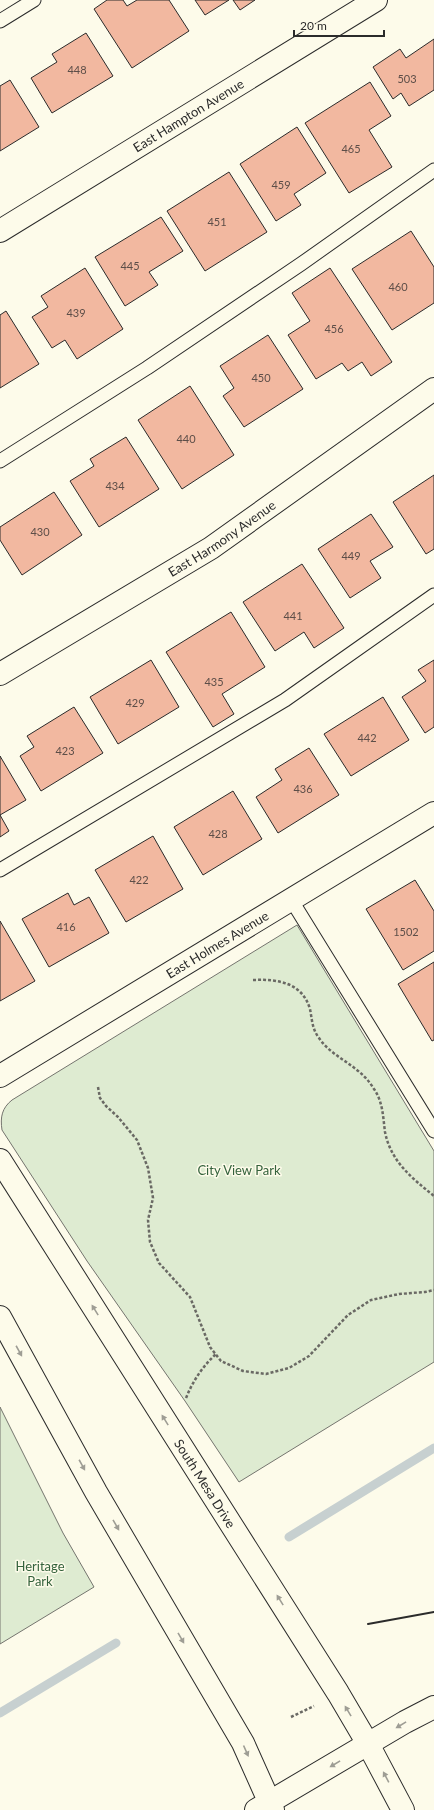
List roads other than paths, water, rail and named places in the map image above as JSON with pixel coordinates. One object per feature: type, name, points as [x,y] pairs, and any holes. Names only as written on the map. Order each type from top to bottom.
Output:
[{"type":"main road","name":"East Hampton Avenue","points":[[0,231],[376,0]]},
{"type":"main road","name":"East Harmony Avenue","points":[[0,674],[211,548],[434,389]]},
{"type":"main road","name":"East Holmes Avenue","points":[[0,1076],[292,901],[434,813]]},
{"type":"main road","name":"South Mesa Drive","points":[[0,1160],[303,1637],[368,1744],[404,1810]]},
{"type":"main road","points":[[0,1317],[100,1498],[243,1743],[266,1808],[368,1744],[434,1707]]},
{"type":"lane","points":[[0,21],[34,0]]},
{"type":"lane","points":[[0,461],[147,368],[301,264],[434,170]]},
{"type":"lane","points":[[0,870],[285,700],[434,595]]},
{"type":"lane","points":[[292,901],[434,1131]]},
{"type":"waterway","points":[[289,1537],[434,1448]]},
{"type":"waterway","points":[[0,1713],[116,1643]]},
{"type":"park label","name":"City View Park","points":[[239,1170]]},
{"type":"park label","name":"Heritage Park","points":[[40,1574]]}]
